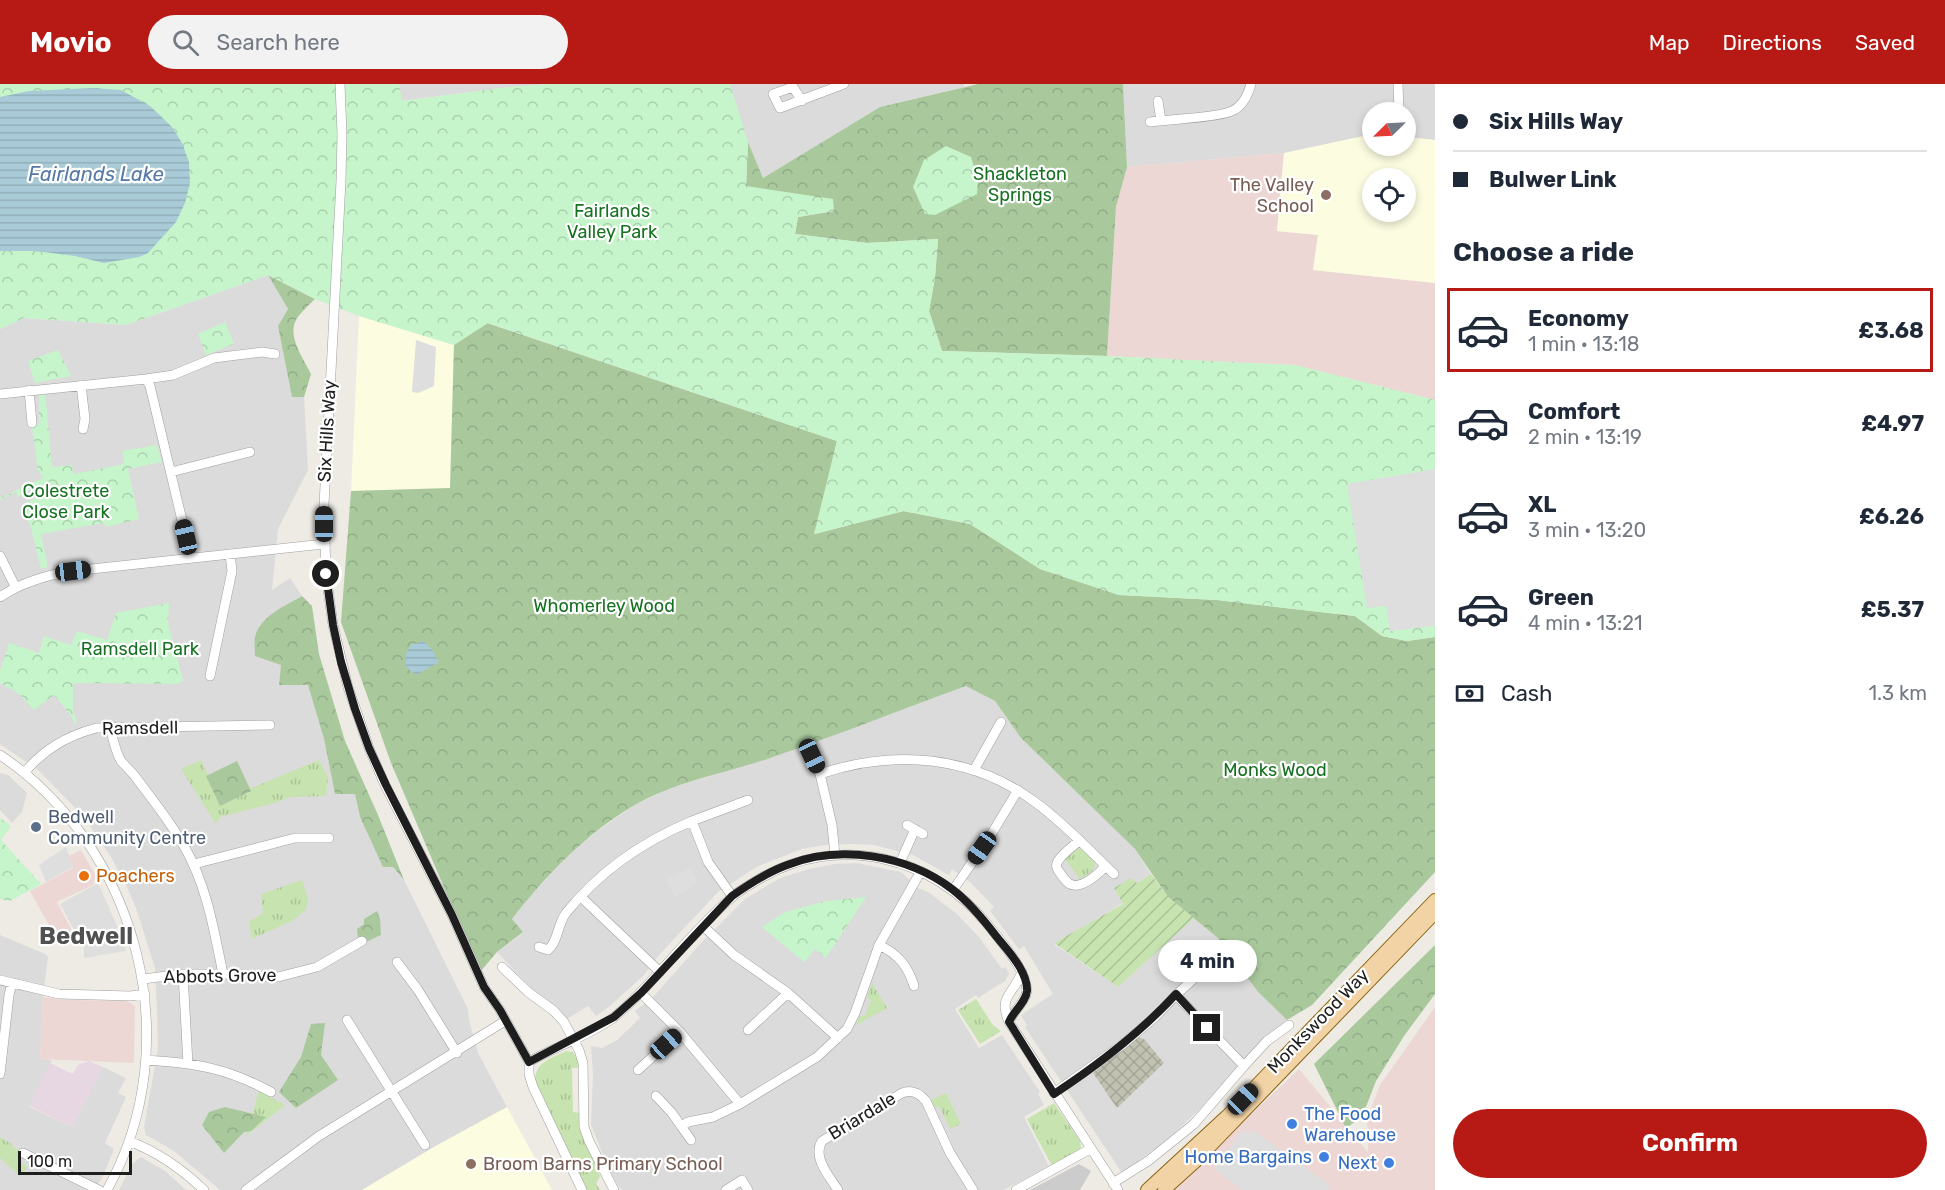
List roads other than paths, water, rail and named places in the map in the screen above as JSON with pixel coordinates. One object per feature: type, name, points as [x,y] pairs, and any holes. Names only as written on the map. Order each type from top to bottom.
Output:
[{"type":"main road","name":"Monkswood Way","points":[[1147,1190],[1227,1116],[1435,900]]},
{"type":"main road","name":"Monkswood Way","points":[[1164,1190],[1204,1153],[1435,913]]},
{"type":"street","name":"Six Hills Way","points":[[340,84],[341,181],[325,465],[324,544],[329,597],[341,662],[369,748],[452,915],[484,987],[529,1062],[533,1087],[582,1190]]},
{"type":"street","points":[[802,101],[844,84]]},
{"type":"street","points":[[1158,101],[1156,121],[1219,114],[1233,110],[1242,103],[1251,84]]},
{"type":"street","points":[[1398,84],[1399,102]]},
{"type":"street","points":[[0,394],[146,379],[173,375],[214,358],[262,352],[274,354]]},
{"type":"street","points":[[146,379],[150,386],[191,558]]},
{"type":"street","points":[[81,385],[85,419],[83,429]]},
{"type":"street","points":[[29,390],[32,423]]},
{"type":"street","points":[[171,472],[250,452]]},
{"type":"street","points":[[0,597],[45,576],[73,571],[324,544]]},
{"type":"street","points":[[210,676],[232,571],[230,554]]},
{"type":"street","points":[[0,556],[16,588]]},
{"type":"street","points":[[974,770],[1001,722]]},
{"type":"street","name":"Ramsdell","points":[[24,772],[37,758],[61,741],[79,732],[110,726],[270,725]]},
{"type":"street","points":[[110,726],[116,750],[123,764],[131,771],[168,821],[194,864],[213,921],[223,974]]},
{"type":"street","points":[[0,755],[24,772],[72,822],[101,864],[129,923],[143,979],[147,1026],[146,1060],[138,1112],[129,1141],[107,1190]]},
{"type":"street","points":[[812,756],[820,774],[830,816],[835,855]]},
{"type":"street","points":[[820,774],[861,762],[890,759],[917,759],[974,770],[1018,790],[1037,804],[1114,874]]},
{"type":"street","points":[[953,890],[989,838],[1018,790]]},
{"type":"street","points":[[538,947],[548,950],[554,945],[561,920],[607,872],[633,852],[656,837],[748,800]]},
{"type":"street","points":[[692,821],[708,862],[722,885],[732,896]]},
{"type":"street","points":[[900,863],[915,829]]},
{"type":"street","points":[[194,864],[286,839],[329,838]]},
{"type":"street","points":[[1079,841],[1060,858],[1056,865],[1067,883],[1080,884],[1097,875],[1106,866]]},
{"type":"street","points":[[529,1062],[614,1017],[641,993],[732,896],[789,864],[807,858],[835,855],[864,855],[900,863],[921,871],[953,890],[983,919],[1022,972],[1026,987],[1025,998],[1012,1014],[1009,1022]]},
{"type":"street","points":[[681,1126],[720,1114],[740,1104],[805,1065],[829,1047],[847,1029],[879,945],[921,871]]},
{"type":"street","points":[[582,897],[660,972]]},
{"type":"street","points":[[703,926],[734,955],[788,993],[838,1038]]},
{"type":"street","name":"Abbots Grove","points":[[143,979],[183,974],[278,977],[317,967],[362,941]]},
{"type":"street","points":[[879,945],[894,953],[911,976],[914,986]]},
{"type":"street","points":[[1054,1094],[1122,1045],[1155,1017],[1176,994],[1214,960]]},
{"type":"street","points":[[397,962],[418,990],[457,1053]]},
{"type":"street","points":[[502,967],[564,1022],[582,1056],[584,1127],[614,1190]]},
{"type":"street","points":[[1022,972],[1014,989],[1005,1000],[1004,1010],[1009,1022],[1116,1187],[1194,1124],[1267,1041],[1289,1025]]},
{"type":"street","points":[[183,974],[188,1064]]},
{"type":"street","points":[[0,980],[59,994],[130,996],[145,994]]},
{"type":"street","points":[[0,1074],[12,983]]},
{"type":"street","points":[[641,993],[680,1032],[740,1104]]},
{"type":"street","points":[[748,1029],[788,993]]},
{"type":"street","points":[[1176,994],[1244,1066]]},
{"type":"street","points":[[347,1020],[425,1145]]},
{"type":"street","points":[[246,1190],[319,1136],[506,1022]]},
{"type":"street","points":[[638,1070],[680,1032]]},
{"type":"street","points":[[1276,1035],[1291,1049]]},
{"type":"street","points":[[146,1060],[227,1071],[271,1092]]},
{"type":"street","name":"Briardale","points":[[838,1190],[818,1154],[818,1147],[822,1141],[902,1093],[912,1091],[921,1095],[926,1101],[950,1153],[973,1190]]},
{"type":"street","points":[[656,1096],[672,1113],[691,1140]]},
{"type":"street","points":[[129,1141],[171,1162],[204,1190]]},
{"type":"street","points":[[1016,1190],[1090,1149]]},
{"type":"street","points":[[23,1153],[99,1190]]},
{"type":"street","points":[[726,1190],[742,1180],[748,1190]]},
{"type":"water","name":"Fairlands Lake","points":[[93,88],[121,90],[150,106],[172,127],[182,143],[189,162],[190,183],[185,203],[176,222],[148,253],[139,257],[104,263],[75,256],[36,251],[0,251],[0,97],[29,91]]},
{"type":"water","points":[[424,641],[439,662],[416,675],[406,667],[406,655],[410,645]]},
{"type":"place","name":"The Valley School","points":[[1326,195]]},
{"type":"place","name":"Bedwell Community Centre","points":[[36,827]]},
{"type":"place","name":"Poachers","points":[[84,876]]},
{"type":"place","name":"The Food Warehouse","points":[[1292,1124]]},
{"type":"place","name":"Home Bargains","points":[[1324,1157]]},
{"type":"place","name":"Next","points":[[1389,1163]]},
{"type":"place","name":"Broom Barns Primary School","points":[[471,1164]]},
{"type":"district","name":"Bedwell","points":[[86,936]]},
{"type":"park label","name":"Shackleton Springs","points":[[1020,184]]},
{"type":"park label","name":"Fairlands Valley Park","points":[[612,221]]},
{"type":"park label","name":"Colestrete Close Park","points":[[66,501]]},
{"type":"park label","name":"Whomerley Wood","points":[[604,606]]},
{"type":"park label","name":"Ramsdell Park","points":[[140,649]]},
{"type":"park label","name":"Monks Wood","points":[[1275,770]]}]
